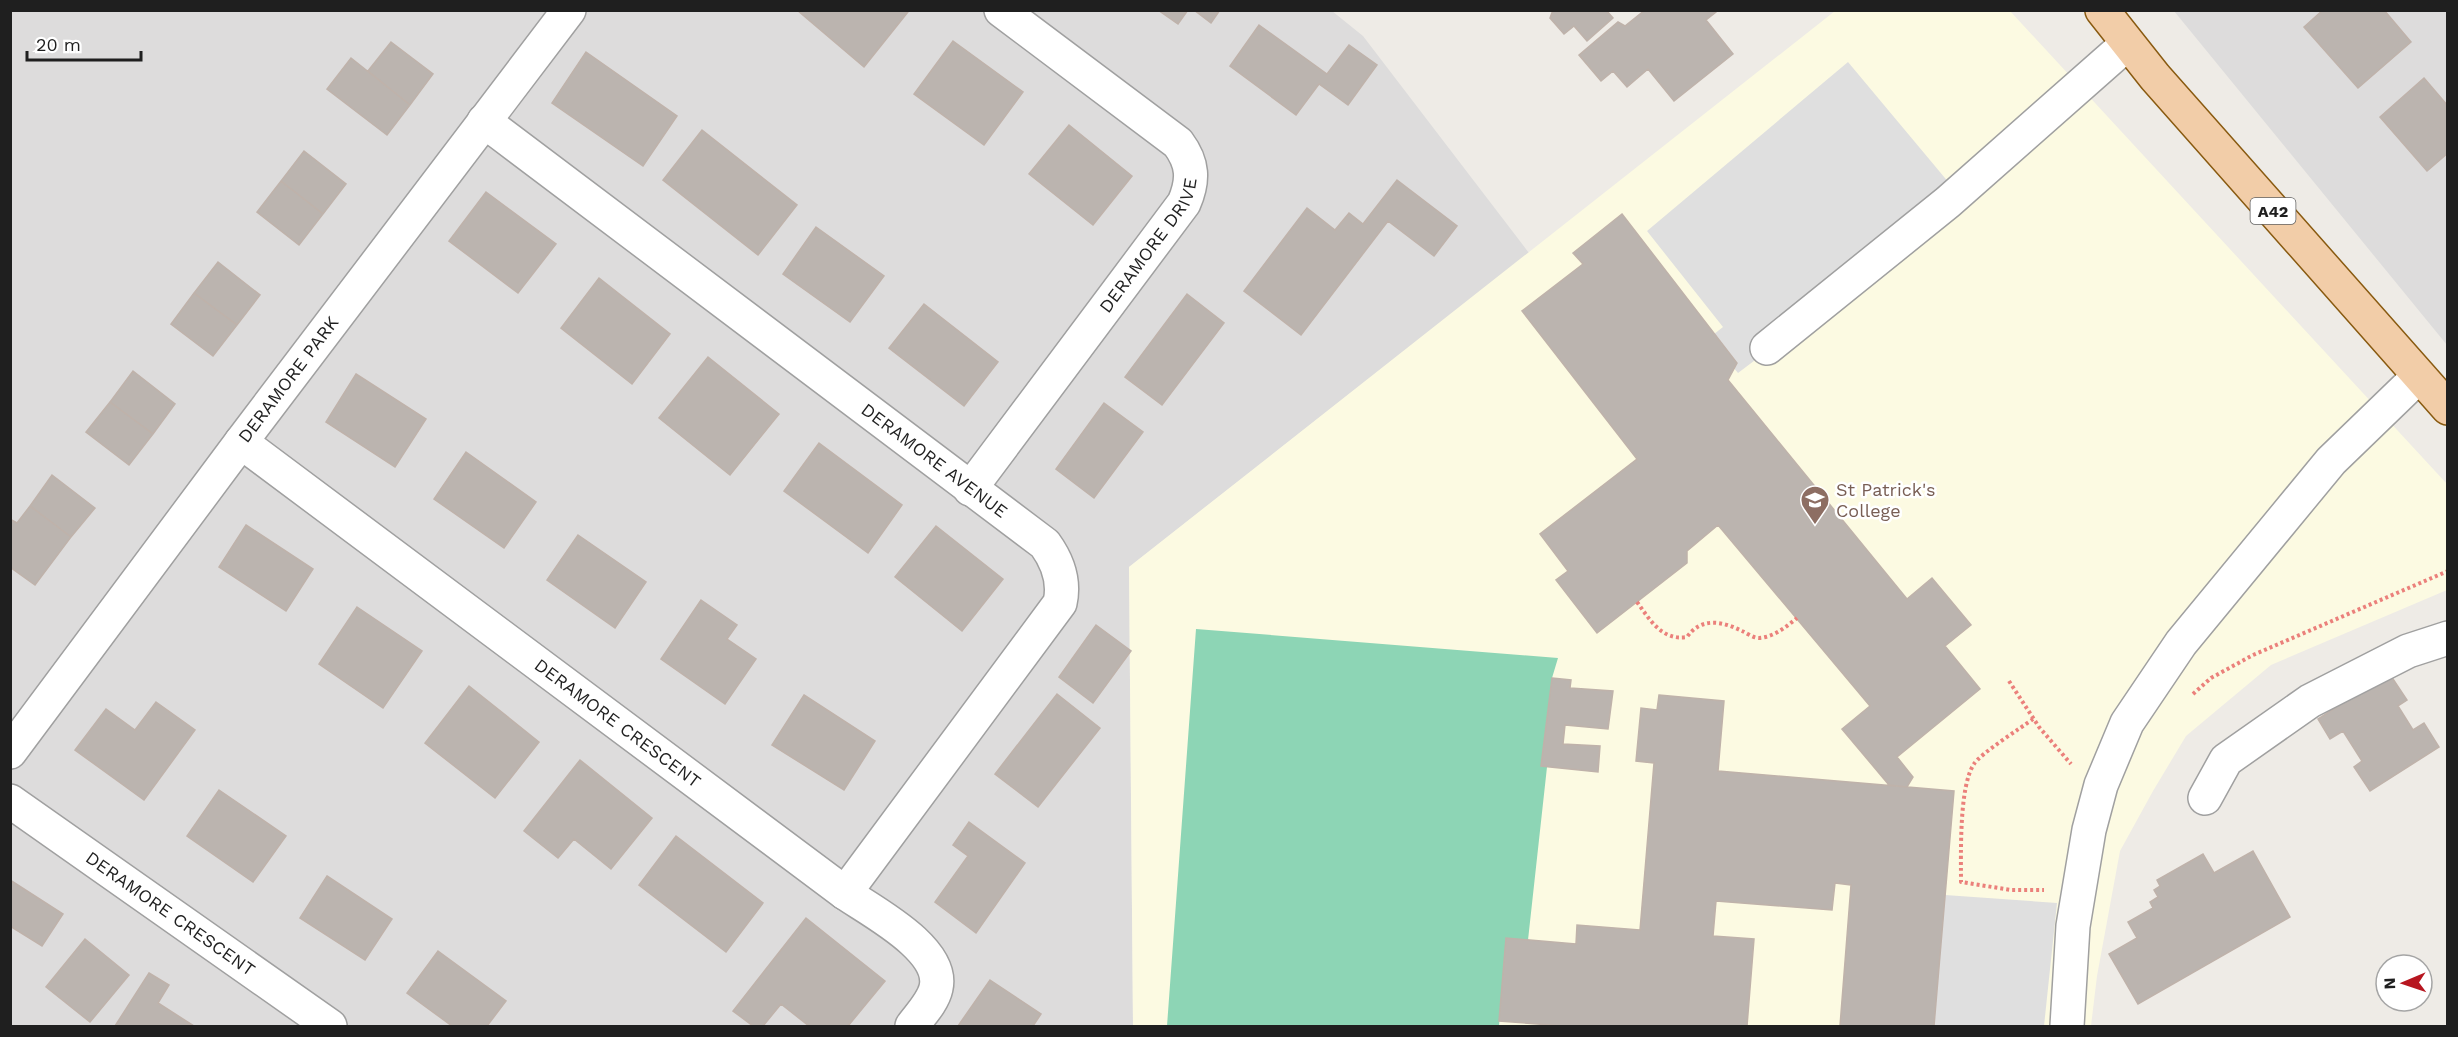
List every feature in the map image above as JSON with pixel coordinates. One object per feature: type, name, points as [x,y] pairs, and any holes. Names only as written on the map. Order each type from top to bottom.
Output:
[{"type":"main road","name":"A42","points":[[2102,10],[2127,44],[2448,408]]},
{"type":"street","name":"DERAMORE PARK","points":[[10,752],[241,442],[569,10]]},
{"type":"street","name":"DERAMORE DRIVE","points":[[970,489],[1184,203],[1192,175],[1187,158],[1178,143],[1001,10]]},
{"type":"street","points":[[1767,348],[1953,198],[2127,44]]},
{"type":"street","name":"DERAMORE AVENUE","points":[[484,121],[1045,544],[1058,567],[1062,585],[1060,603],[845,893]]},
{"type":"street","points":[[2067,1026],[2073,926],[2089,830],[2101,785],[2127,723],[2181,643],[2331,461],[2419,376]]},
{"type":"street","name":"DERAMORE CRESCENT","points":[[241,442],[845,893],[918,944],[931,960],[936,975],[936,989],[912,1026]]},
{"type":"street","points":[[2205,798],[2226,760],[2310,701],[2408,651],[2448,638]]},
{"type":"street","name":"DERAMORE CRESCENT","points":[[10,801],[330,1026]]},
{"type":"path","points":[[2190,697],[2211,678],[2253,655],[2448,571]]},
{"type":"path","points":[[1636,602],[1662,633],[1675,639],[1687,638],[1693,629],[1713,622],[1727,623],[1756,638],[1769,636],[1797,618]]},
{"type":"path","points":[[2033,719],[1975,762],[1968,776],[1963,819],[1961,882],[2011,890],[2051,890]]},
{"type":"shaded area","points":[[10,11],[1332,11],[1363,36],[1529,253],[1129,567],[1133,1026],[11,1026]]},
{"type":"shaded area","name":"St Patrick's College","points":[[1835,11],[2010,11],[2447,484],[2447,590],[2271,665],[2186,736],[2120,851],[2097,976],[2091,1026],[1133,1026],[1129,567]]},
{"type":"shaded area","points":[[2174,11],[2447,11],[2447,345]]},
{"type":"shaded area","points":[[1848,62],[1965,202],[1738,373],[1709,338],[1723,327],[1647,231]]},
{"type":"shaded area","points":[[1945,895],[2057,903],[2044,1026],[1934,1026]]},
{"type":"green space","points":[[1196,629],[1558,658],[1552,678],[1541,766],[1547,767],[1528,940],[1506,939],[1499,1026],[1167,1026]]},
{"type":"building","points":[[797,10],[907,10],[908,12],[864,67]]},
{"type":"building","points":[[1158,10],[1188,10],[1178,24]]},
{"type":"building","points":[[1194,10],[1220,10],[1211,23]]},
{"type":"building","points":[[1553,10],[1606,10],[1613,18],[1587,41],[1574,26],[1564,34],[1550,18]]},
{"type":"building","points":[[1645,10],[1715,10],[1716,12],[1706,20],[1733,54],[1674,101],[1648,69],[1627,87],[1613,71],[1601,81],[1579,55],[1618,22],[1625,26]]},
{"type":"building","points":[[2323,10],[2384,10],[2411,42],[2358,88],[2304,27]]},
{"type":"building","points":[[1259,25],[1327,74],[1349,45],[1377,65],[1348,105],[1319,84],[1296,115],[1230,66]]},
{"type":"building","points":[[953,41],[1023,92],[984,145],[914,94]]},
{"type":"building","points":[[391,42],[433,74],[410,105],[368,71]]},
{"type":"building","points":[[586,52],[677,116],[643,166],[552,103]]},
{"type":"building","points":[[351,58],[410,105],[387,135],[327,89]]},
{"type":"building","points":[[2424,78],[2448,106],[2448,153],[2427,171],[2380,117]]},
{"type":"building","points":[[1069,125],[1132,176],[1093,225],[1029,174]]},
{"type":"building","points":[[702,130],[797,205],[758,255],[663,180]]},
{"type":"building","points":[[304,151],[346,184],[323,214],[281,181]]},
{"type":"building","points":[[1397,180],[1457,226],[1434,256],[1388,221],[1301,335],[1244,291],[1307,208],[1335,230],[1349,213],[1363,224]]},
{"type":"building","points":[[281,181],[323,214],[299,245],[257,212]]},
{"type":"building","points":[[486,192],[556,244],[518,293],[449,241]]},
{"type":"building","points":[[1622,214],[1737,363],[1728,380],[1907,599],[1932,578],[1971,625],[1945,646],[1980,689],[1897,757],[1913,777],[1907,787],[1889,785],[1842,729],[1870,706],[1718,525],[1687,551],[1687,563],[1597,633],[1556,580],[1568,571],[1540,534],[1637,459],[1522,311],[1583,264],[1573,253]]},
{"type":"building","points":[[816,227],[884,276],[850,322],[783,274]]},
{"type":"building","points":[[218,262],[260,295],[237,325],[194,293]]},
{"type":"building","points":[[599,278],[670,334],[632,384],[561,328]]},
{"type":"building","points":[[194,293],[237,325],[213,356],[171,324]]},
{"type":"building","points":[[1187,294],[1224,323],[1162,405],[1125,377]]},
{"type":"building","points":[[924,304],[998,362],[964,406],[889,348]]},
{"type":"building","points":[[708,357],[779,414],[730,475],[659,418]]},
{"type":"building","points":[[133,371],[175,404],[153,434],[110,402]]},
{"type":"building","points":[[356,374],[426,419],[395,467],[326,422]]},
{"type":"building","points":[[110,402],[153,434],[129,465],[86,432]]},
{"type":"building","points":[[1104,403],[1143,432],[1094,498],[1056,469]]},
{"type":"building","points":[[819,443],[902,505],[868,553],[784,491]]},
{"type":"building","points":[[466,452],[536,502],[504,548],[434,499]]},
{"type":"building","points":[[52,475],[95,508],[71,537],[30,506]]},
{"type":"building","points":[[30,506],[71,537],[35,585],[10,567],[10,519],[17,523]]},
{"type":"building","points":[[246,525],[313,569],[286,611],[219,567]]},
{"type":"building","points":[[936,526],[1003,579],[962,631],[895,577]]},
{"type":"building","points":[[578,535],[646,582],[615,628],[547,580]]},
{"type":"building","points":[[701,600],[737,625],[727,639],[756,659],[725,704],[661,659]]},
{"type":"building","points":[[357,607],[422,651],[383,708],[319,664]]},
{"type":"building","points":[[1096,625],[1131,651],[1093,703],[1059,677]]},
{"type":"building","points":[[2389,673],[2407,700],[2398,706],[2413,730],[2424,723],[2439,747],[2370,791],[2354,767],[2362,761],[2343,731],[2330,739],[2318,719]]},
{"type":"building","points":[[1552,678],[1571,680],[1570,688],[1613,691],[1608,729],[1565,725],[1563,744],[1600,746],[1598,772],[1541,766]]},
{"type":"building","points":[[469,686],[539,742],[495,798],[425,743]]},
{"type":"building","points":[[1057,694],[1100,728],[1038,807],[995,774]]},
{"type":"building","points":[[804,695],[875,741],[844,790],[772,745]]},
{"type":"building","points":[[1659,695],[1724,701],[1718,771],[1954,791],[1934,1026],[1840,1026],[1851,885],[1835,883],[1832,910],[1716,901],[1713,936],[1754,939],[1747,1026],[1563,1026],[1499,1021],[1506,938],[1576,944],[1577,925],[1640,930],[1654,763],[1636,761],[1641,708],[1657,710]]},
{"type":"building","points":[[156,702],[195,730],[144,800],[75,750],[106,709],[135,730]]},
{"type":"building","points":[[580,760],[652,818],[611,869],[574,839],[558,858],[524,831]]},
{"type":"building","points":[[219,790],[286,836],[253,882],[187,836]]},
{"type":"building","points":[[969,822],[1025,863],[976,933],[935,902],[968,856],[953,845]]},
{"type":"building","points":[[676,836],[763,903],[726,952],[639,885]]},
{"type":"building","points":[[2253,851],[2290,917],[2138,1004],[2109,954],[2137,938],[2128,922],[2153,908],[2150,902],[2158,897],[2154,890],[2160,886],[2157,880],[2203,854],[2214,873]]},
{"type":"building","points":[[327,876],[392,919],[365,960],[300,918]]},
{"type":"building","points":[[10,880],[63,914],[42,946],[10,926]]},
{"type":"building","points":[[806,918],[885,981],[848,1026],[809,1026],[781,1004],[763,1026],[753,1026],[733,1011]]},
{"type":"building","points":[[85,939],[129,975],[90,1022],[46,987]]},
{"type":"building","points":[[438,951],[506,1001],[487,1026],[452,1026],[407,993]]},
{"type":"building","points":[[149,973],[169,985],[158,1003],[194,1026],[115,1026]]},
{"type":"building","points":[[990,980],[1041,1014],[1033,1026],[958,1026]]},
{"type":"place","name":"St Patrick's College","points":[[1815,526]]}]
